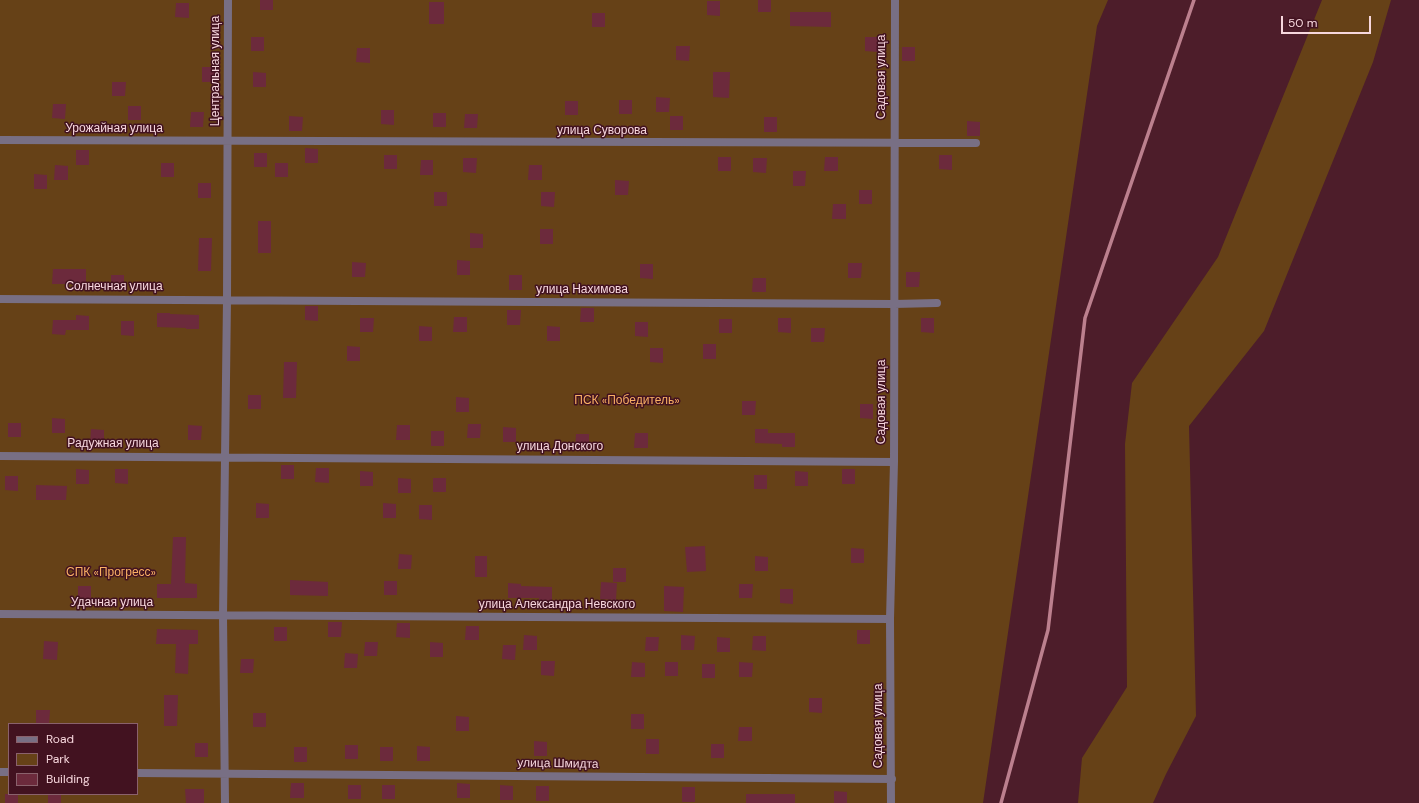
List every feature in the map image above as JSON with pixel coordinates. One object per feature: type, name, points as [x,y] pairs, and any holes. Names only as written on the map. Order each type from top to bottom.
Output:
[{"type":"street","name":"Центральная улица","points":[[225,803],[223,616],[226,457],[228,0]]},
{"type":"street","name":"Садовая улица","points":[[891,803],[890,619],[894,462],[894,0]]},
{"type":"street","name":"Урожайная улица","points":[[0,140],[228,142]]},
{"type":"street","name":"улица Суворова","points":[[228,142],[976,143]]},
{"type":"street","name":"Солнечная улица","points":[[0,298],[227,300]]},
{"type":"street","name":"улица Нахимова","points":[[227,300],[937,303]]},
{"type":"street","name":"Радужная улица","points":[[0,456],[226,457]]},
{"type":"street","name":"улица Донского","points":[[226,457],[894,462]]},
{"type":"street","name":"Удачная улица","points":[[0,614],[223,616]]},
{"type":"street","name":"улица Александра Невского","points":[[223,616],[890,619]]},
{"type":"street","name":"улица Шмидта","points":[[138,773],[892,779]]},
{"type":"green space","name":"ПСК «Победитель»","points":[[0,0],[1108,0],[1097,26],[983,803],[0,803]]},
{"type":"green space","points":[[1322,0],[1391,0],[1373,62],[1264,331],[1189,426],[1196,716],[1153,803],[1078,803],[1082,758],[1127,687],[1125,444],[1132,383],[1218,257]]},
{"type":"building","points":[[260,0],[273,0],[273,10],[260,10]]},
{"type":"building","points":[[758,0],[771,0],[771,12],[758,12]]},
{"type":"building","points":[[707,1],[720,1],[720,16],[707,15]]},
{"type":"building","points":[[429,2],[444,2],[444,24],[429,24]]},
{"type":"building","points":[[176,3],[189,3],[189,18],[175,17]]},
{"type":"building","points":[[790,12],[831,12],[831,27],[790,26]]},
{"type":"building","points":[[592,13],[605,13],[605,27],[592,27]]},
{"type":"building","points":[[251,37],[264,37],[264,51],[251,51]]},
{"type":"building","points":[[865,37],[878,37],[878,52],[865,51]]},
{"type":"building","points":[[676,46],[690,46],[689,61],[676,60]]},
{"type":"building","points":[[902,47],[915,47],[915,61],[902,61]]},
{"type":"building","points":[[357,48],[370,48],[370,63],[356,62]]},
{"type":"building","points":[[202,67],[215,67],[215,82],[202,82]]},
{"type":"building","points":[[253,72],[266,73],[266,87],[253,87]]},
{"type":"building","points":[[713,72],[730,72],[729,98],[713,97]]},
{"type":"building","points":[[112,82],[126,82],[125,96],[112,96]]},
{"type":"building","points":[[656,97],[670,98],[669,112],[656,112]]},
{"type":"building","points":[[619,100],[632,100],[632,114],[619,114]]},
{"type":"building","points":[[565,101],[578,101],[578,115],[565,115]]},
{"type":"building","points":[[53,104],[66,104],[65,119],[52,118]]},
{"type":"building","points":[[128,106],[141,106],[141,120],[128,120]]},
{"type":"building","points":[[381,110],[394,110],[394,125],[381,124]]},
{"type":"building","points":[[191,112],[204,112],[203,127],[190,127]]},
{"type":"building","points":[[433,113],[446,113],[446,127],[433,127]]},
{"type":"building","points":[[465,114],[478,114],[477,128],[464,128]]},
{"type":"building","points":[[289,116],[303,117],[302,131],[289,131]]},
{"type":"building","points":[[670,116],[683,116],[683,130],[670,130]]},
{"type":"building","points":[[764,117],[777,117],[777,132],[764,132]]},
{"type":"building","points":[[967,121],[980,122],[980,136],[967,136]]},
{"type":"building","points":[[305,148],[318,149],[318,163],[305,163]]},
{"type":"building","points":[[76,150],[89,150],[89,165],[76,165]]},
{"type":"building","points":[[254,153],[267,153],[267,167],[254,167]]},
{"type":"building","points":[[384,155],[397,155],[397,169],[384,169]]},
{"type":"building","points":[[939,155],[952,155],[952,170],[939,169]]},
{"type":"building","points":[[718,157],[731,157],[731,171],[718,171]]},
{"type":"building","points":[[825,157],[838,157],[838,171],[824,171]]},
{"type":"building","points":[[463,158],[477,158],[476,173],[463,172]]},
{"type":"building","points":[[753,158],[767,158],[766,173],[753,172]]},
{"type":"building","points":[[421,160],[433,160],[433,175],[420,175]]},
{"type":"building","points":[[161,163],[174,163],[174,177],[161,177]]},
{"type":"building","points":[[275,163],[288,163],[288,177],[275,177]]},
{"type":"building","points":[[55,165],[68,166],[68,180],[54,180]]},
{"type":"building","points":[[529,165],[542,165],[542,180],[528,180]]},
{"type":"building","points":[[793,171],[806,171],[805,186],[793,186]]},
{"type":"building","points":[[34,174],[47,175],[47,189],[34,189]]},
{"type":"building","points":[[615,180],[629,181],[628,195],[615,195]]},
{"type":"building","points":[[198,183],[211,183],[211,198],[198,198]]},
{"type":"building","points":[[859,190],[872,190],[872,204],[859,204]]},
{"type":"building","points":[[434,192],[447,192],[447,206],[434,206]]},
{"type":"building","points":[[541,192],[555,192],[554,207],[541,206]]},
{"type":"building","points":[[833,204],[846,204],[846,219],[832,219]]},
{"type":"building","points":[[258,221],[271,221],[271,253],[258,253]]},
{"type":"building","points":[[540,229],[553,229],[553,244],[540,244]]},
{"type":"building","points":[[470,233],[483,234],[483,248],[470,248]]},
{"type":"building","points":[[199,238],[212,238],[211,271],[198,271]]},
{"type":"building","points":[[457,260],[470,261],[470,275],[457,275]]},
{"type":"building","points":[[352,262],[366,263],[365,277],[352,277]]},
{"type":"building","points":[[848,263],[862,263],[861,278],[848,278]]},
{"type":"building","points":[[640,264],[653,264],[653,279],[640,278]]},
{"type":"building","points":[[53,269],[86,269],[86,284],[52,284]]},
{"type":"building","points":[[906,272],[920,272],[919,287],[906,287]]},
{"type":"building","points":[[111,275],[124,275],[124,289],[111,289]]},
{"type":"building","points":[[509,275],[522,275],[522,290],[509,290]]},
{"type":"building","points":[[753,278],[766,278],[766,292],[752,292]]},
{"type":"building","points":[[305,306],[318,306],[318,321],[305,320]]},
{"type":"building","points":[[581,308],[594,308],[594,322],[580,322]]},
{"type":"building","points":[[507,310],[521,310],[520,325],[507,325]]},
{"type":"building","points":[[157,313],[199,315],[199,329],[157,327]]},
{"type":"building","points":[[76,315],[89,316],[89,330],[66,330],[65,335],[52,334],[53,320],[76,320]]},
{"type":"building","points":[[454,317],[467,317],[467,332],[453,332]]},
{"type":"building","points":[[360,318],[374,318],[373,332],[360,332]]},
{"type":"building","points":[[778,318],[791,318],[791,333],[778,332]]},
{"type":"building","points":[[921,318],[934,318],[934,333],[921,332]]},
{"type":"building","points":[[719,319],[732,319],[732,333],[719,333]]},
{"type":"building","points":[[121,321],[134,321],[134,336],[121,335]]},
{"type":"building","points":[[635,322],[648,322],[648,337],[635,336]]},
{"type":"building","points":[[419,326],[432,327],[432,341],[419,341]]},
{"type":"building","points":[[547,326],[560,327],[560,341],[547,341]]},
{"type":"building","points":[[811,328],[825,328],[824,342],[811,342]]},
{"type":"building","points":[[703,344],[716,344],[716,359],[703,359]]},
{"type":"building","points":[[347,346],[360,347],[360,361],[347,361]]},
{"type":"building","points":[[650,348],[663,348],[663,363],[650,362]]},
{"type":"building","points":[[284,362],[297,362],[296,398],[283,398]]},
{"type":"building","points":[[248,395],[261,395],[261,409],[248,409]]},
{"type":"building","points":[[456,397],[469,398],[469,412],[456,412]]},
{"type":"building","points":[[742,401],[756,401],[755,415],[742,415]]},
{"type":"building","points":[[860,404],[873,404],[873,419],[860,418]]},
{"type":"building","points":[[52,418],[65,419],[65,433],[52,433]]},
{"type":"building","points":[[8,423],[21,423],[21,437],[8,437]]},
{"type":"building","points":[[468,424],[481,424],[480,438],[467,438]]},
{"type":"building","points":[[188,425],[202,426],[201,440],[188,440]]},
{"type":"building","points":[[397,425],[410,425],[410,440],[396,440]]},
{"type":"building","points":[[503,427],[516,428],[516,442],[503,442]]},
{"type":"building","points":[[91,429],[104,430],[104,444],[90,444]]},
{"type":"building","points":[[755,429],[768,429],[768,433],[795,433],[795,447],[782,447],[782,444],[755,443]]},
{"type":"building","points":[[431,431],[444,431],[444,446],[431,446]]},
{"type":"building","points":[[635,433],[648,433],[648,448],[634,448]]},
{"type":"building","points":[[576,434],[589,434],[589,449],[575,449]]},
{"type":"building","points":[[281,465],[294,465],[294,479],[281,479]]},
{"type":"building","points":[[316,468],[329,468],[329,483],[315,482]]},
{"type":"building","points":[[76,469],[89,470],[89,484],[76,484]]},
{"type":"building","points":[[115,469],[128,469],[128,484],[115,483]]},
{"type":"building","points":[[842,469],[855,469],[855,484],[842,484]]},
{"type":"building","points":[[360,471],[373,472],[373,486],[360,486]]},
{"type":"building","points":[[795,471],[808,472],[808,486],[795,486]]},
{"type":"building","points":[[754,475],[767,475],[767,489],[754,489]]},
{"type":"building","points":[[5,476],[18,476],[18,491],[5,490]]},
{"type":"building","points":[[398,478],[411,479],[411,493],[398,493]]},
{"type":"building","points":[[433,478],[446,478],[446,492],[433,492]]},
{"type":"building","points":[[36,485],[67,486],[66,500],[36,500]]},
{"type":"building","points":[[256,503],[269,504],[269,518],[256,518]]},
{"type":"building","points":[[383,503],[396,504],[396,518],[383,518]]},
{"type":"building","points":[[419,505],[432,505],[432,520],[419,519]]},
{"type":"building","points":[[173,537],[186,537],[185,583],[197,584],[197,598],[157,598],[157,584],[171,584]]},
{"type":"building","points":[[705,546],[706,571],[687,572],[685,547]]},
{"type":"building","points":[[851,548],[864,549],[864,563],[851,563]]},
{"type":"building","points":[[399,554],[412,555],[411,569],[398,569]]},
{"type":"building","points":[[475,556],[487,556],[487,577],[475,577]]},
{"type":"building","points":[[755,556],[768,557],[768,571],[755,571]]},
{"type":"building","points":[[613,568],[626,568],[626,582],[613,582]]},
{"type":"building","points":[[290,580],[328,582],[328,596],[290,595]]},
{"type":"building","points":[[384,581],[397,581],[397,595],[384,595]]},
{"type":"building","points":[[601,582],[617,583],[616,600],[600,599]]},
{"type":"building","points":[[508,583],[521,584],[521,586],[552,587],[552,601],[539,601],[539,598],[508,598]]},
{"type":"building","points":[[739,584],[753,584],[752,598],[739,598]]},
{"type":"building","points":[[78,586],[91,586],[91,601],[78,600]]},
{"type":"building","points":[[664,586],[684,587],[683,612],[664,611]]},
{"type":"building","points":[[780,589],[793,589],[793,604],[780,603]]},
{"type":"building","points":[[328,622],[342,622],[341,637],[328,637]]},
{"type":"building","points":[[397,623],[410,623],[410,638],[396,637]]},
{"type":"building","points":[[466,626],[479,626],[479,640],[465,640]]},
{"type":"building","points":[[274,627],[287,627],[287,641],[274,641]]},
{"type":"building","points":[[157,629],[198,630],[198,644],[189,644],[188,674],[175,673],[176,644],[156,644]]},
{"type":"building","points":[[857,630],[870,630],[870,644],[857,644]]},
{"type":"building","points":[[524,635],[537,636],[537,650],[523,650]]},
{"type":"building","points":[[681,635],[695,636],[694,650],[681,650]]},
{"type":"building","points":[[753,636],[766,636],[766,651],[752,650]]},
{"type":"building","points":[[646,637],[659,637],[658,651],[645,651]]},
{"type":"building","points":[[717,637],[730,638],[730,652],[717,652]]},
{"type":"building","points":[[44,641],[58,642],[57,660],[43,659]]},
{"type":"building","points":[[365,642],[378,642],[377,656],[364,656]]},
{"type":"building","points":[[430,642],[443,643],[443,657],[430,657]]},
{"type":"building","points":[[503,645],[516,645],[515,660],[502,659]]},
{"type":"building","points":[[345,653],[358,654],[357,668],[344,668]]},
{"type":"building","points":[[241,659],[254,659],[253,673],[240,673]]},
{"type":"building","points":[[541,661],[555,661],[554,676],[541,675]]},
{"type":"building","points":[[632,662],[645,663],[645,677],[631,677]]},
{"type":"building","points":[[665,662],[678,662],[678,676],[665,676]]},
{"type":"building","points":[[739,662],[753,663],[752,677],[739,677]]},
{"type":"building","points":[[702,664],[715,664],[715,678],[702,678]]},
{"type":"building","points":[[164,695],[178,695],[177,726],[164,726]]},
{"type":"building","points":[[809,698],[822,698],[822,713],[809,712]]},
{"type":"building","points":[[36,710],[50,710],[49,723],[36,723]]},
{"type":"building","points":[[253,713],[266,713],[266,727],[253,727]]},
{"type":"building","points":[[631,714],[644,714],[644,729],[631,729]]},
{"type":"building","points":[[456,716],[469,717],[469,731],[456,731]]},
{"type":"building","points":[[739,727],[752,727],[752,741],[738,741]]},
{"type":"building","points":[[646,739],[659,739],[659,754],[646,754]]},
{"type":"building","points":[[534,741],[547,742],[547,756],[534,756]]},
{"type":"building","points":[[195,743],[208,743],[208,757],[195,757]]},
{"type":"building","points":[[711,744],[724,744],[724,758],[711,758]]},
{"type":"building","points":[[345,745],[358,745],[358,759],[345,759]]},
{"type":"building","points":[[417,746],[430,747],[430,761],[417,761]]},
{"type":"building","points":[[294,747],[307,747],[307,762],[294,762]]},
{"type":"building","points":[[380,747],[393,747],[393,761],[380,761]]},
{"type":"building","points":[[291,783],[304,783],[304,798],[290,798]]},
{"type":"building","points":[[457,783],[470,784],[470,798],[457,798]]},
{"type":"building","points":[[348,785],[361,785],[361,799],[348,799]]},
{"type":"building","points":[[382,785],[395,785],[395,799],[382,799]]},
{"type":"building","points":[[500,785],[513,786],[513,800],[500,800]]},
{"type":"building","points":[[536,786],[549,786],[549,801],[536,801]]},
{"type":"building","points":[[682,787],[695,787],[695,802],[682,802]]},
{"type":"building","points":[[185,789],[204,789],[204,803],[186,803]]},
{"type":"building","points":[[834,791],[847,792],[847,803],[834,803]]},
{"type":"building","points":[[5,794],[18,795],[18,803],[5,803]]},
{"type":"building","points":[[746,794],[795,794],[795,803],[746,803]]},
{"type":"building","points":[[48,795],[61,795],[61,803],[48,803]]},
{"type":"waterway","points":[[1001,803],[1048,630],[1085,318],[1194,0]]},
{"type":"park label","name":"СПК «Прогресс»","points":[[111,573]]}]
